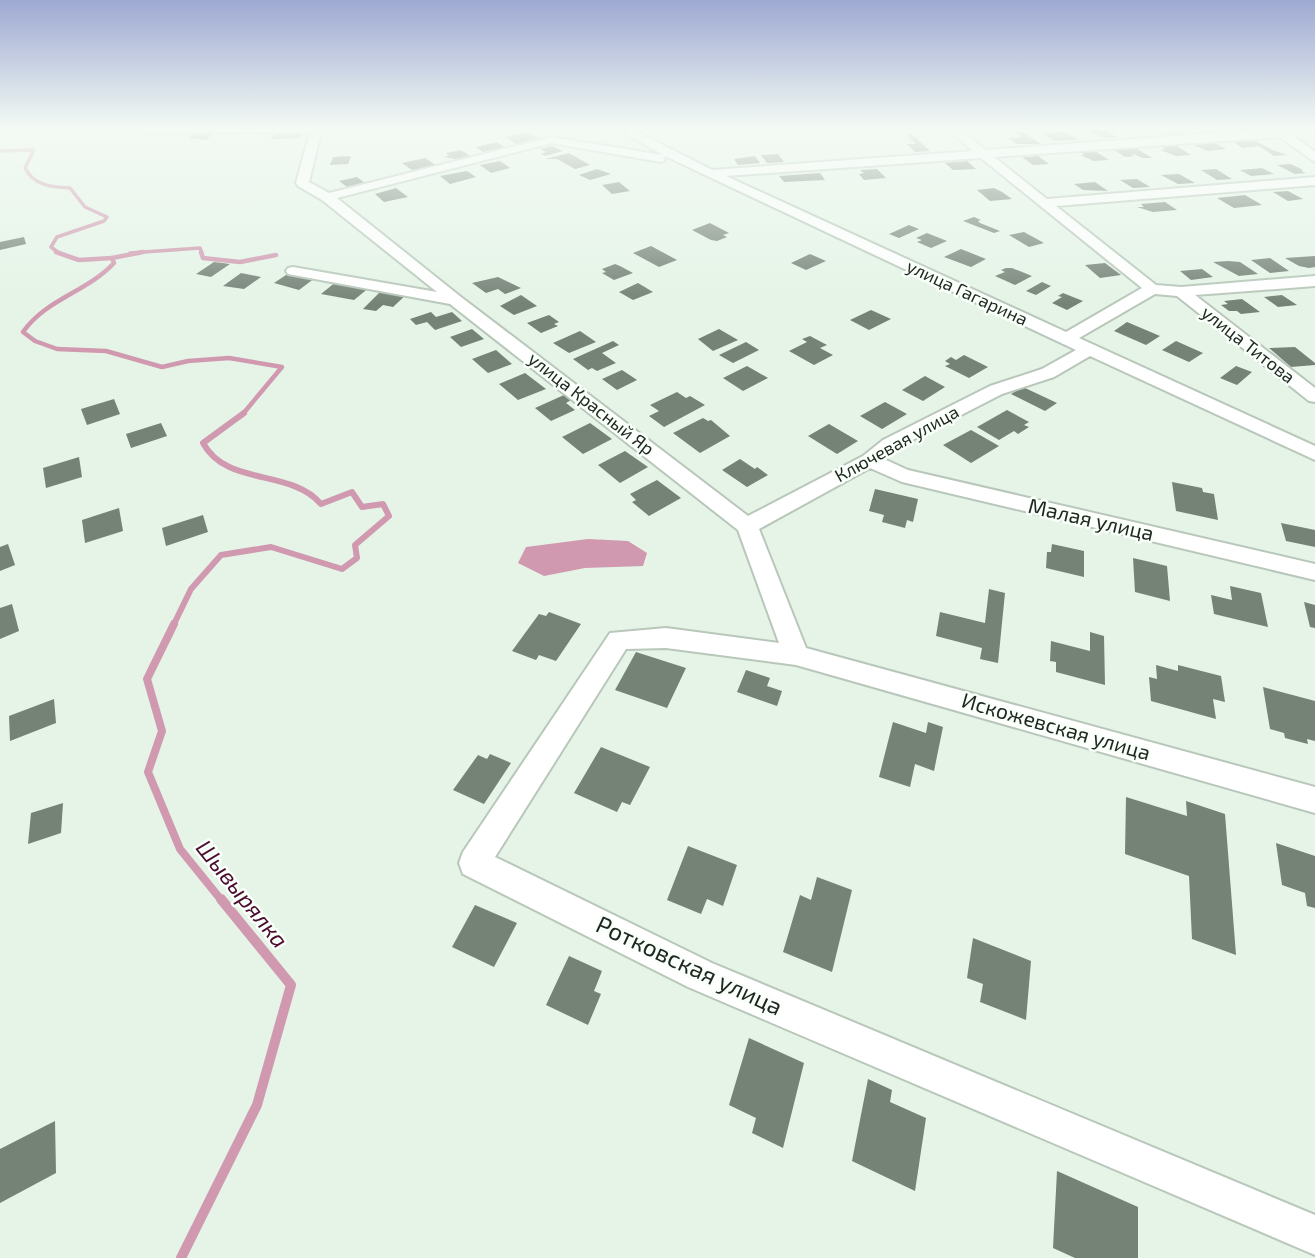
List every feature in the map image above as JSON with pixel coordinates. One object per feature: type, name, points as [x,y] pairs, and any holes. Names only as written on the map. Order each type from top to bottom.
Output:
[{"type":"street","points":[[309,187],[327,197],[455,299]]},
{"type":"street","points":[[327,197],[368,187]]},
{"type":"street","name":"улица Гагарина","points":[[740,187],[1315,454]]},
{"type":"street","points":[[1022,187],[1152,289],[1181,292],[1315,281]]},
{"type":"street","points":[[1043,203],[1244,187]]},
{"type":"street","name":"улица Красный Яр","points":[[293,271],[455,299],[747,526]]},
{"type":"street","points":[[1066,339],[1152,289]]},
{"type":"street","name":"улица Титова","points":[[1181,292],[1315,397]]},
{"type":"street","name":"Ключевая улица","points":[[747,526],[870,460],[890,444],[996,390],[1048,373],[1087,350]]},
{"type":"street","name":"Малая улица","points":[[870,460],[902,475],[1315,572]]},
{"type":"street","points":[[747,526],[796,655]]},
{"type":"street","name":"Ротковская улица","points":[[796,655],[666,638],[619,640],[474,863],[700,975],[1315,1235]]},
{"type":"street","name":"Искожевская улица","points":[[796,655],[1315,800]]},
{"type":"shaded area","points":[[588,539],[628,541],[647,553],[643,566],[585,568],[544,576],[518,563],[526,547]]},
{"type":"building","points":[[604,187],[625,187],[630,191],[612,194]]},
{"type":"building","points":[[1078,187],[1102,187],[1108,191],[1083,190]]},
{"type":"building","points":[[396,188],[408,197],[384,202],[375,194]]},
{"type":"building","points":[[994,188],[1012,199],[990,201],[977,190]]},
{"type":"building","points":[[1288,191],[1303,199],[1288,201],[1273,192]]},
{"type":"building","points":[[1245,195],[1262,205],[1234,208],[1217,198]]},
{"type":"building","points":[[1165,202],[1177,210],[1153,212],[1137,207],[1144,207],[1141,204]]},
{"type":"building","points":[[974,217],[981,220],[978,221],[980,223],[1000,231],[994,233],[963,221]]},
{"type":"building","points":[[710,223],[729,233],[723,235],[727,237],[711,240],[692,230]]},
{"type":"building","points":[[909,225],[919,229],[899,238],[889,234]]},
{"type":"building","points":[[1024,232],[1044,243],[1029,247],[1009,235]]},
{"type":"building","points":[[927,233],[947,241],[931,248],[917,242],[922,240],[916,238]]},
{"type":"building","points":[[24,237],[26,244],[0,250],[0,242]]},
{"type":"building","points":[[651,246],[677,260],[659,267],[633,253]]},
{"type":"building","points":[[961,249],[986,259],[971,267],[944,257]]},
{"type":"building","points":[[810,254],[826,261],[806,270],[791,263]]},
{"type":"building","points":[[1315,256],[1315,267],[1309,268],[1285,258]]},
{"type":"building","points":[[1270,258],[1289,271],[1270,273],[1251,260]]},
{"type":"building","points":[[214,262],[230,264],[211,277],[196,274]]},
{"type":"building","points":[[1213,262],[1240,262],[1258,274],[1239,276]]},
{"type":"building","points":[[1105,263],[1121,275],[1100,278],[1085,265]]},
{"type":"building","points":[[615,264],[633,273],[614,280],[602,273],[606,272],[602,269]]},
{"type":"building","points":[[1006,268],[1032,276],[1015,285],[995,276],[1005,272],[1001,270]]},
{"type":"building","points":[[1202,269],[1213,277],[1191,280],[1180,271]]},
{"type":"building","points":[[241,273],[261,277],[244,289],[223,286]]},
{"type":"building","points":[[289,273],[315,278],[299,290],[274,283]]},
{"type":"building","points":[[498,277],[521,288],[505,294],[498,289],[486,293],[472,283]]},
{"type":"building","points":[[337,281],[370,287],[354,300],[321,294]]},
{"type":"building","points":[[1042,282],[1051,286],[1036,295],[1026,291]]},
{"type":"building","points":[[638,283],[653,292],[633,300],[619,292]]},
{"type":"building","points":[[383,289],[408,293],[393,307],[383,305],[376,311],[363,309]]},
{"type":"building","points":[[1063,293],[1083,301],[1067,310],[1052,303],[1062,297],[1058,296]]},
{"type":"building","points":[[521,295],[537,306],[514,315],[500,306]]},
{"type":"building","points":[[1282,295],[1297,305],[1278,307],[1264,297]]},
{"type":"building","points":[[1242,299],[1260,312],[1241,314],[1229,311],[1221,305],[1228,304],[1224,301]]},
{"type":"building","points":[[871,310],[891,319],[869,330],[850,320]]},
{"type":"building","points":[[431,312],[436,317],[452,312],[462,321],[435,330],[427,322],[416,325],[410,319]]},
{"type":"building","points":[[549,315],[559,322],[554,324],[558,326],[541,333],[527,323]]},
{"type":"building","points":[[1127,322],[1160,336],[1146,345],[1114,331]]},
{"type":"building","points":[[472,329],[484,339],[461,347],[450,337]]},
{"type":"building","points":[[719,329],[738,340],[713,351],[698,339]]},
{"type":"building","points":[[580,331],[596,342],[569,353],[553,343]]},
{"type":"building","points":[[810,336],[827,345],[820,348],[833,355],[814,365],[789,351],[807,342],[802,339]]},
{"type":"building","points":[[613,341],[619,345],[602,353],[616,363],[597,371],[592,368],[588,370],[573,359]]},
{"type":"building","points":[[1176,341],[1203,353],[1189,362],[1162,350]]},
{"type":"building","points":[[746,342],[759,350],[733,363],[719,355]]},
{"type":"building","points":[[1295,347],[1315,365],[1291,367],[1269,348]]},
{"type":"building","points":[[496,350],[512,364],[488,373],[472,359]]},
{"type":"building","points":[[964,355],[988,367],[969,378],[945,366],[950,364],[945,361],[951,357],[956,360]]},
{"type":"building","points":[[747,366],[768,378],[743,391],[723,378]]},
{"type":"building","points":[[1236,366],[1252,372],[1237,385],[1220,378]]},
{"type":"building","points":[[622,370],[637,380],[617,390],[602,379]]},
{"type":"building","points":[[525,373],[546,389],[518,400],[499,384]]},
{"type":"building","points":[[925,376],[945,387],[923,401],[902,390]]},
{"type":"building","points":[[1023,387],[1057,403],[1045,411],[1011,394]]},
{"type":"building","points":[[677,392],[705,405],[664,427],[649,416],[659,411],[650,405]]},
{"type":"building","points":[[564,395],[571,400],[566,403],[575,410],[551,421],[535,408]]},
{"type":"building","points":[[114,399],[120,414],[87,425],[81,409]]},
{"type":"building","points":[[885,402],[907,414],[882,429],[860,416]]},
{"type":"building","points":[[1007,410],[1029,422],[1024,425],[1029,427],[1018,434],[1014,431],[999,440],[977,427]]},
{"type":"building","points":[[703,418],[711,420],[730,436],[700,453],[673,433]]},
{"type":"building","points":[[161,423],[167,436],[131,448],[126,434]]},
{"type":"building","points":[[590,423],[612,439],[583,454],[562,437]]},
{"type":"building","points":[[829,424],[858,441],[837,454],[808,436]]},
{"type":"building","points":[[971,430],[999,446],[971,463],[943,445]]},
{"type":"building","points":[[625,451],[648,467],[620,483],[598,465]]},
{"type":"building","points":[[79,457],[82,477],[46,488],[43,468]]},
{"type":"building","points":[[740,459],[768,475],[747,487],[722,470]]},
{"type":"building","points":[[657,480],[681,498],[649,516],[632,502],[636,500],[630,494]]},
{"type":"building","points":[[1172,482],[1202,488],[1203,492],[1214,494],[1218,520],[1176,511]]},
{"type":"building","points":[[875,489],[918,499],[913,522],[907,520],[905,528],[882,522],[884,515],[869,511]]},
{"type":"building","points":[[119,508],[123,531],[85,543],[82,520]]},
{"type":"building","points":[[203,515],[208,532],[166,546],[162,528]]},
{"type":"building","points":[[1281,523],[1315,530],[1315,547],[1286,541]]},
{"type":"building","points":[[8,544],[15,565],[0,571],[0,547]]},
{"type":"building","points":[[1052,544],[1084,551],[1084,577],[1046,568],[1047,552],[1051,552]]},
{"type":"building","points":[[1133,558],[1167,566],[1170,601],[1135,592]]},
{"type":"building","points":[[1230,586],[1261,593],[1268,627],[1214,614],[1211,595],[1232,600]]},
{"type":"building","points":[[989,589],[1005,593],[998,663],[980,659],[982,648],[936,636],[940,612],[985,623]]},
{"type":"building","points":[[1304,602],[1315,605],[1315,628],[1310,627]]},
{"type":"building","points":[[12,604],[19,631],[0,639],[0,608]]},
{"type":"building","points":[[549,612],[581,624],[556,661],[539,655],[536,660],[512,651],[539,614],[546,616]]},
{"type":"building","points":[[1090,632],[1104,636],[1105,685],[1056,672],[1056,662],[1050,661],[1051,641],[1090,651]]},
{"type":"building","points":[[636,652],[686,668],[667,708],[615,690]]},
{"type":"building","points":[[1156,665],[1178,671],[1178,665],[1221,676],[1225,702],[1213,699],[1216,719],[1151,701],[1149,677],[1157,679]]},
{"type":"building","points":[[746,670],[770,678],[767,686],[782,691],[777,706],[737,692]]},
{"type":"building","points":[[1263,687],[1315,701],[1315,741],[1307,739],[1308,744],[1285,738],[1284,733],[1270,729]]},
{"type":"building","points":[[54,699],[56,723],[10,741],[9,716]]},
{"type":"building","points":[[893,722],[926,733],[928,722],[943,727],[934,771],[915,764],[910,787],[879,777]]},
{"type":"building","points":[[601,747],[650,767],[630,805],[622,802],[617,812],[574,793]]},
{"type":"building","points":[[490,754],[511,763],[484,804],[453,790],[478,755],[487,759]]},
{"type":"building","points":[[1126,797],[1187,816],[1186,801],[1225,814],[1236,955],[1192,939],[1189,876],[1125,854]]},
{"type":"building","points":[[63,803],[61,833],[28,844],[31,813]]},
{"type":"building","points":[[1276,843],[1315,856],[1315,908],[1307,906],[1305,893],[1282,885]]},
{"type":"building","points":[[688,846],[737,865],[723,906],[707,899],[701,914],[667,900]]},
{"type":"building","points":[[817,877],[852,890],[832,972],[783,952],[800,895],[811,900]]},
{"type":"building","points":[[475,905],[517,923],[494,967],[452,947]]},
{"type":"building","points":[[973,938],[1031,961],[1026,1020],[980,1002],[983,984],[967,978]]},
{"type":"building","points":[[569,956],[602,971],[594,991],[601,994],[588,1025],[546,1005]]},
{"type":"building","points":[[749,1038],[804,1063],[783,1148],[752,1133],[756,1118],[729,1105]]},
{"type":"building","points":[[868,1079],[892,1090],[890,1102],[926,1118],[915,1191],[852,1161]]},
{"type":"building","points":[[55,1121],[56,1173],[0,1203],[0,1149]]},
{"type":"building","points":[[1057,1171],[1138,1207],[1138,1258],[1075,1258],[1053,1248]]},
{"type":"waterway","name":"Шывырялка","points":[[57,187],[70,188],[85,207],[107,217],[104,221],[57,237],[51,247],[59,253]]},
{"type":"waterway","points":[[142,252],[200,248],[202,253]]},
{"type":"waterway","name":"Шывырялка","points":[[56,252],[79,260],[112,258]]},
{"type":"waterway","points":[[112,258],[142,252]]},
{"type":"waterway","points":[[130,253],[142,252]]},
{"type":"waterway","points":[[201,252],[203,258],[240,262],[276,255]]},
{"type":"waterway","name":"Шывырялка","points":[[112,258],[114,263],[103,273],[43,311],[23,332],[35,341],[57,349],[106,351],[162,367],[188,361],[229,358],[282,367],[243,414]]},
{"type":"waterway","name":"Шывырялка","points":[[173,626],[191,589],[221,555],[271,547],[342,569],[357,558],[355,545],[389,516],[383,504],[362,507],[352,492],[321,504],[293,485],[243,472],[214,457],[203,443],[243,414]]},
{"type":"waterway","name":"Шывырялка","points":[[174,624],[147,679],[162,731],[148,772],[180,849],[222,901]]},
{"type":"waterway","name":"Шывырялка","points":[[181,1258],[257,1105],[291,985],[221,899]]}]
